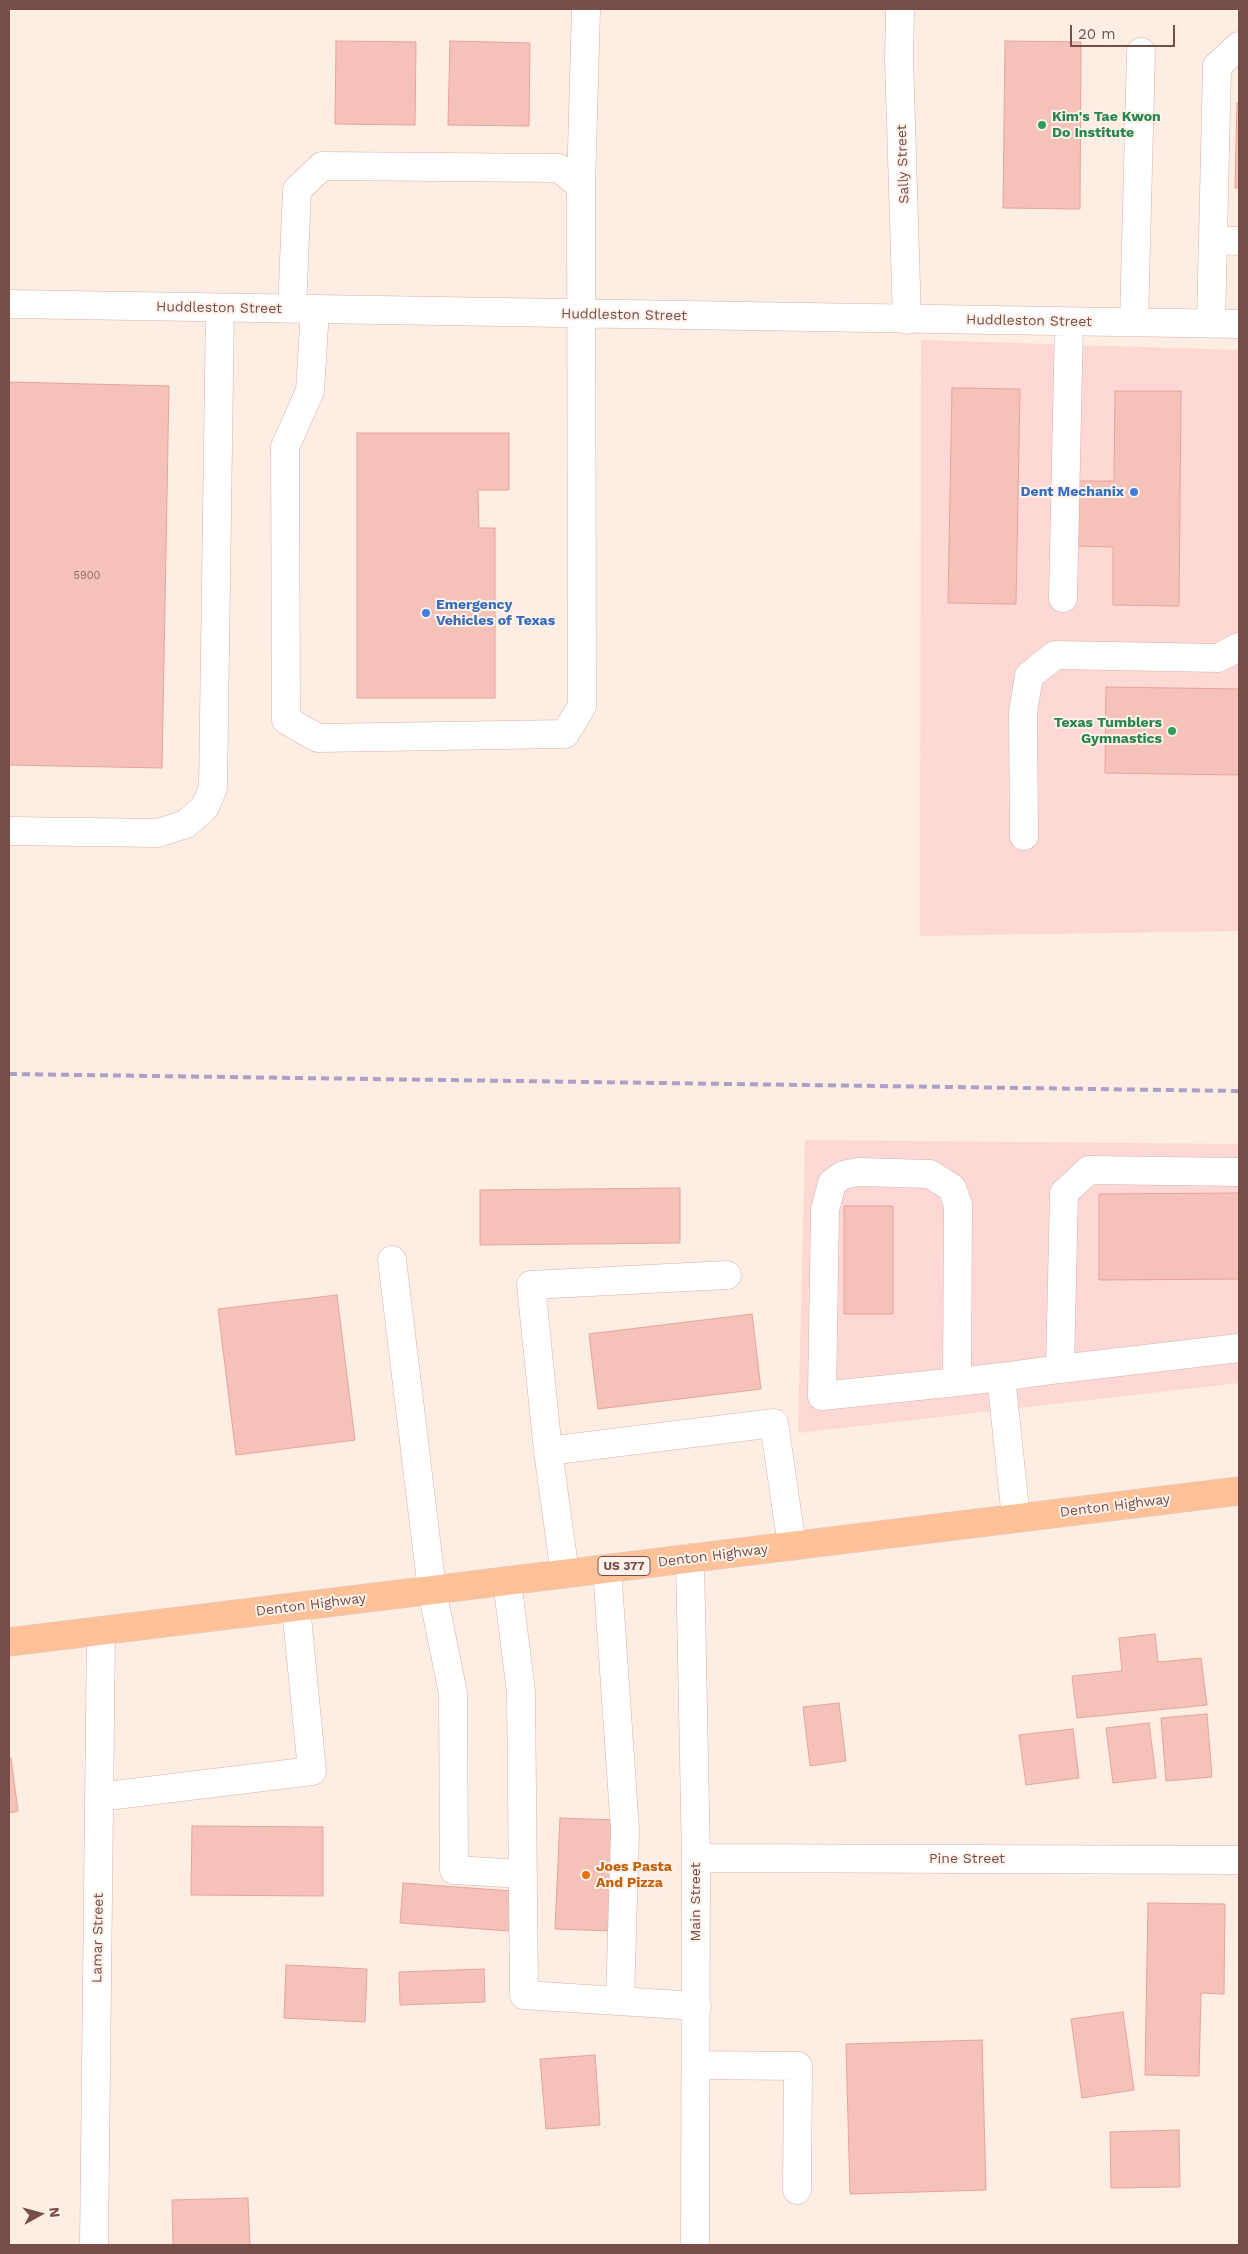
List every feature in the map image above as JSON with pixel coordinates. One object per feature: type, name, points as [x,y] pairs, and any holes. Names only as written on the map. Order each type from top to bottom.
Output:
[{"type":"main road","name":"Denton Highway","points":[[9,1642],[1239,1491]]},
{"type":"street","points":[[581,186],[558,168],[322,166],[297,190],[303,309],[310,391],[285,447],[286,720],[318,738],[565,734],[582,706],[580,314],[581,186],[586,9]]},
{"type":"street","name":"Sally Street","points":[[900,9],[899,58],[907,320]]},
{"type":"street","points":[[1211,323],[1226,240],[1217,66],[1239,46]]},
{"type":"street","points":[[1134,322],[1141,52]]},
{"type":"street","name":"Huddleston Street","points":[[9,304],[1239,324]]},
{"type":"street","points":[[9,831],[158,833],[186,824],[205,807],[214,788],[220,308]]},
{"type":"street","points":[[1062,598],[1069,322]]},
{"type":"street","points":[[1024,836],[1022,712],[1029,676],[1056,655],[1218,658],[1239,647]]},
{"type":"street","points":[[1060,1369],[1064,1193],[1089,1170],[1239,1172]]},
{"type":"street","points":[[957,1382],[958,1205],[952,1188],[930,1174],[859,1172],[843,1175],[832,1183],[824,1210],[822,1396],[957,1382],[1001,1377],[1239,1348]]},
{"type":"street","points":[[392,1260],[432,1590],[453,1693],[454,1870],[523,1874]]},
{"type":"street","points":[[566,1574],[548,1451],[531,1285],[727,1275]]},
{"type":"street","points":[[1001,1377],[1016,1518]]},
{"type":"street","points":[[548,1451],[774,1423],[792,1546]]},
{"type":"street","name":"Main Street","points":[[690,1558],[696,1858],[695,2245]]},
{"type":"street","points":[[607,1568],[625,1830],[620,2001]]},
{"type":"street","points":[[507,1581],[521,1692],[524,1995],[697,2006]]},
{"type":"street","points":[[99,1797],[312,1771],[296,1607]]},
{"type":"street","name":"Lamar Street","points":[[94,2245],[101,1631]]},
{"type":"street","name":"Pine Street","points":[[696,1858],[1239,1860]]},
{"type":"street","points":[[696,2065],[798,2066],[797,2190]]},
{"type":"shaded area","points":[[921,340],[1239,350],[1239,931],[920,936]]},
{"type":"shaded area","points":[[805,1140],[1239,1144],[1239,1383],[798,1433]]},
{"type":"building","points":[[336,41],[416,42],[415,125],[335,124]]},
{"type":"building","points":[[450,41],[530,43],[529,126],[448,125]]},
{"type":"building","name":"Kim's Tae Kwon Do Institute","points":[[1005,41],[1081,42],[1080,209],[1003,208]]},
{"type":"building","points":[[1237,103],[1239,103],[1239,188],[1235,188]]},
{"type":"building","points":[[9,382],[169,386],[162,768],[9,765]]},
{"type":"building","points":[[952,388],[1020,389],[1016,604],[948,603]]},
{"type":"building","points":[[1115,391],[1181,391],[1179,606],[1113,605],[1113,547],[1077,546],[1078,481],[1114,481]]},
{"type":"building","name":"Emergency Vehicles of Texas","points":[[357,433],[509,433],[509,490],[478,490],[479,528],[495,528],[495,698],[357,698]]},
{"type":"building","name":"Texas Tumblers Gymnastics","points":[[1106,687],[1239,689],[1239,775],[1105,773]]},
{"type":"building","points":[[680,1188],[680,1243],[480,1245],[480,1190]]},
{"type":"building","points":[[1239,1193],[1239,1279],[1099,1280],[1099,1194]]},
{"type":"building","points":[[844,1206],[893,1206],[893,1314],[844,1314]]},
{"type":"building","points":[[337,1295],[355,1440],[236,1455],[218,1309]]},
{"type":"building","points":[[752,1314],[761,1389],[598,1409],[589,1334]]},
{"type":"building","points":[[1155,1634],[1158,1662],[1201,1658],[1207,1705],[1077,1718],[1072,1676],[1122,1671],[1119,1638]]},
{"type":"building","points":[[839,1703],[846,1761],[810,1766],[803,1707]]},
{"type":"building","points":[[1207,1714],[1212,1777],[1166,1781],[1161,1718]]},
{"type":"building","points":[[1149,1723],[1156,1778],[1113,1783],[1106,1728]]},
{"type":"building","points":[[1073,1729],[1079,1778],[1026,1785],[1019,1735]]},
{"type":"building","points":[[9,1758],[11,1758],[18,1811],[9,1813]]},
{"type":"building","name":"Joes Pasta And Pizza","points":[[560,1818],[616,1820],[612,1931],[555,1929]]},
{"type":"building","points":[[192,1826],[323,1827],[323,1896],[191,1895]]},
{"type":"building","points":[[403,1883],[512,1891],[509,1931],[400,1923]]},
{"type":"building","points":[[1148,1903],[1225,1904],[1224,1994],[1201,1993],[1199,2076],[1145,2075]]},
{"type":"building","points":[[286,1965],[367,1969],[365,2022],[284,2018]]},
{"type":"building","points":[[484,1969],[485,2002],[400,2005],[399,1972]]},
{"type":"building","points":[[1123,2012],[1134,2090],[1082,2098],[1071,2019]]},
{"type":"building","points":[[982,2040],[986,2190],[850,2194],[846,2044]]},
{"type":"building","points":[[595,2055],[600,2125],[546,2129],[540,2059]]},
{"type":"building","points":[[1179,2130],[1180,2187],[1111,2188],[1110,2132]]},
{"type":"building","points":[[248,2198],[250,2245],[173,2245],[172,2200]]},
{"type":"railway","points":[[9,1074],[1239,1091]]},
{"type":"place","name":"Kim's Tae Kwon Do Institute","points":[[1042,125]]},
{"type":"place","name":"Dent Mechanix","points":[[1134,492]]},
{"type":"place","name":"Emergency Vehicles of Texas","points":[[426,613]]},
{"type":"place","name":"Texas Tumblers Gymnastics","points":[[1172,731]]},
{"type":"place","name":"Joes Pasta And Pizza","points":[[586,1875]]}]
